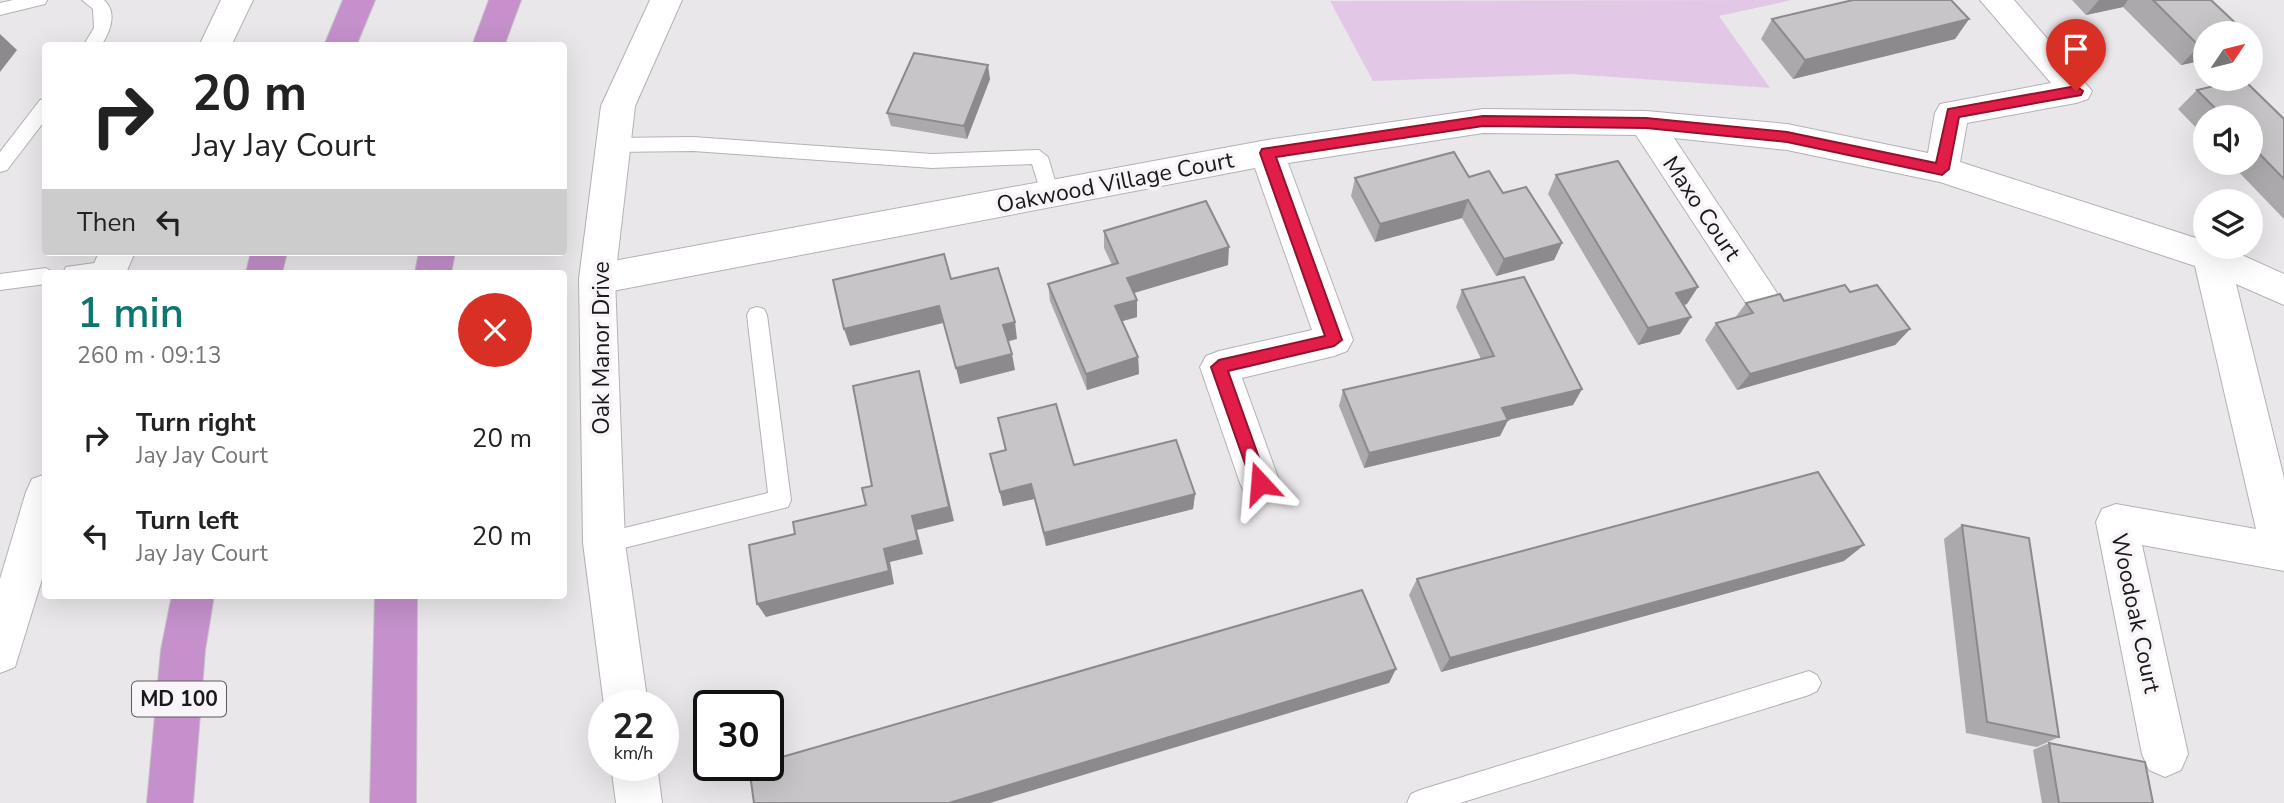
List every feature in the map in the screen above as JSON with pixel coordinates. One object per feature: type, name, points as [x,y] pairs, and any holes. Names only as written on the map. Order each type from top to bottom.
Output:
[{"type":"highway","points":[[342,42],[359,0]]},
{"type":"highway","points":[[489,42],[505,0]]},
{"type":"highway","name":"MD 100","points":[[170,803],[183,650],[192,599]]},
{"type":"highway","points":[[394,803],[396,599]]},
{"type":"street","points":[[217,42],[237,0]]},
{"type":"street","name":"Oak Manor Drive","points":[[624,690],[604,543],[597,279],[618,106],[666,0]]},
{"type":"street","points":[[1942,169],[1952,113],[2076,91],[1996,0]]},
{"type":"street","name":"Oakwood Village Court","points":[[597,279],[1267,153],[1483,121],[1646,123],[1787,137],[1942,169],[2193,251]]},
{"type":"street","name":"Maxo Court","points":[[1646,123],[1759,293]]},
{"type":"street","points":[[1260,483],[1219,367],[1334,340],[1267,153]]},
{"type":"street","name":"Woodoak Court","points":[[2165,754],[2116,522],[2282,554],[2211,259]]},
{"type":"street","name":"Oakwood Village Court","points":[[2215,259],[2284,290]]},
{"type":"street","points":[[0,652],[42,506]]},
{"type":"street","points":[[636,781],[639,803]]},
{"type":"lane","points":[[0,9],[39,0]]},
{"type":"lane","points":[[90,0],[102,6],[103,29],[93,42]]},
{"type":"lane","points":[[0,165],[42,110]]},
{"type":"lane","points":[[613,145],[693,144],[932,161],[1039,157],[1050,194]]},
{"type":"lane","points":[[87,270],[111,265]]},
{"type":"lane","points":[[0,282],[42,277]]},
{"type":"lane","points":[[604,543],[780,500],[757,315]]},
{"type":"lane","points":[[1420,803],[1809,683]]},
{"type":"shaded area","points":[[1792,0],[1719,16],[1770,88],[1570,74],[1373,81],[1330,1]]},
{"type":"building","points":[[1853,0],[1951,0],[1969,19],[1805,60],[1772,19]]},
{"type":"building","points":[[2153,0],[2211,0],[2233,21],[2193,21],[2193,40]]},
{"type":"building","points":[[914,53],[988,65],[964,126],[887,113]]},
{"type":"building","points":[[2198,91],[2255,91],[2284,119],[2284,179],[2263,157],[2263,105],[2212,105]]},
{"type":"building","points":[[1454,152],[1469,177],[1489,171],[1503,193],[1526,187],[1562,243],[1504,259],[1468,200],[1380,224],[1355,178]]},
{"type":"building","points":[[1618,161],[1698,287],[1676,293],[1691,317],[1648,328],[1556,175]]},
{"type":"building","points":[[1206,201],[1229,247],[1127,278],[1137,300],[1115,306],[1138,357],[1086,374],[1048,284],[1118,263],[1104,231]]},
{"type":"building","points":[[944,254],[951,279],[998,268],[1015,322],[1003,325],[1012,354],[956,368],[939,306],[844,329],[833,280]]},
{"type":"building","points":[[1524,277],[1582,389],[1502,408],[1508,420],[1369,453],[1343,390],[1494,356],[1462,290]]},
{"type":"building","points":[[1845,285],[1850,292],[1877,285],[1910,329],[1750,374],[1716,323],[1753,313],[1746,303],[1780,294],[1784,301]]},
{"type":"building","points":[[919,371],[949,507],[912,516],[918,540],[884,549],[889,571],[757,604],[749,545],[795,534],[793,522],[866,505],[862,488],[872,486],[853,386]]},
{"type":"building","points":[[1056,404],[1074,465],[1176,440],[1195,494],[1044,533],[1031,484],[1000,492],[990,454],[1006,450],[998,418]]},
{"type":"building","points":[[1818,472],[1864,545],[1450,658],[1417,579]]},
{"type":"building","points":[[1962,525],[2029,538],[2059,737],[1987,722]]},
{"type":"building","points":[[1362,590],[1396,669],[949,803],[754,803],[751,781],[784,781],[784,756]]},
{"type":"building","points":[[2049,743],[2145,762],[2153,803],[2059,803]]},
{"type":"route","points":[[1260,483],[1219,367],[1334,340],[1267,153],[1483,121],[1646,123],[1787,137],[1942,169],[1952,113],[2076,91]]}]
